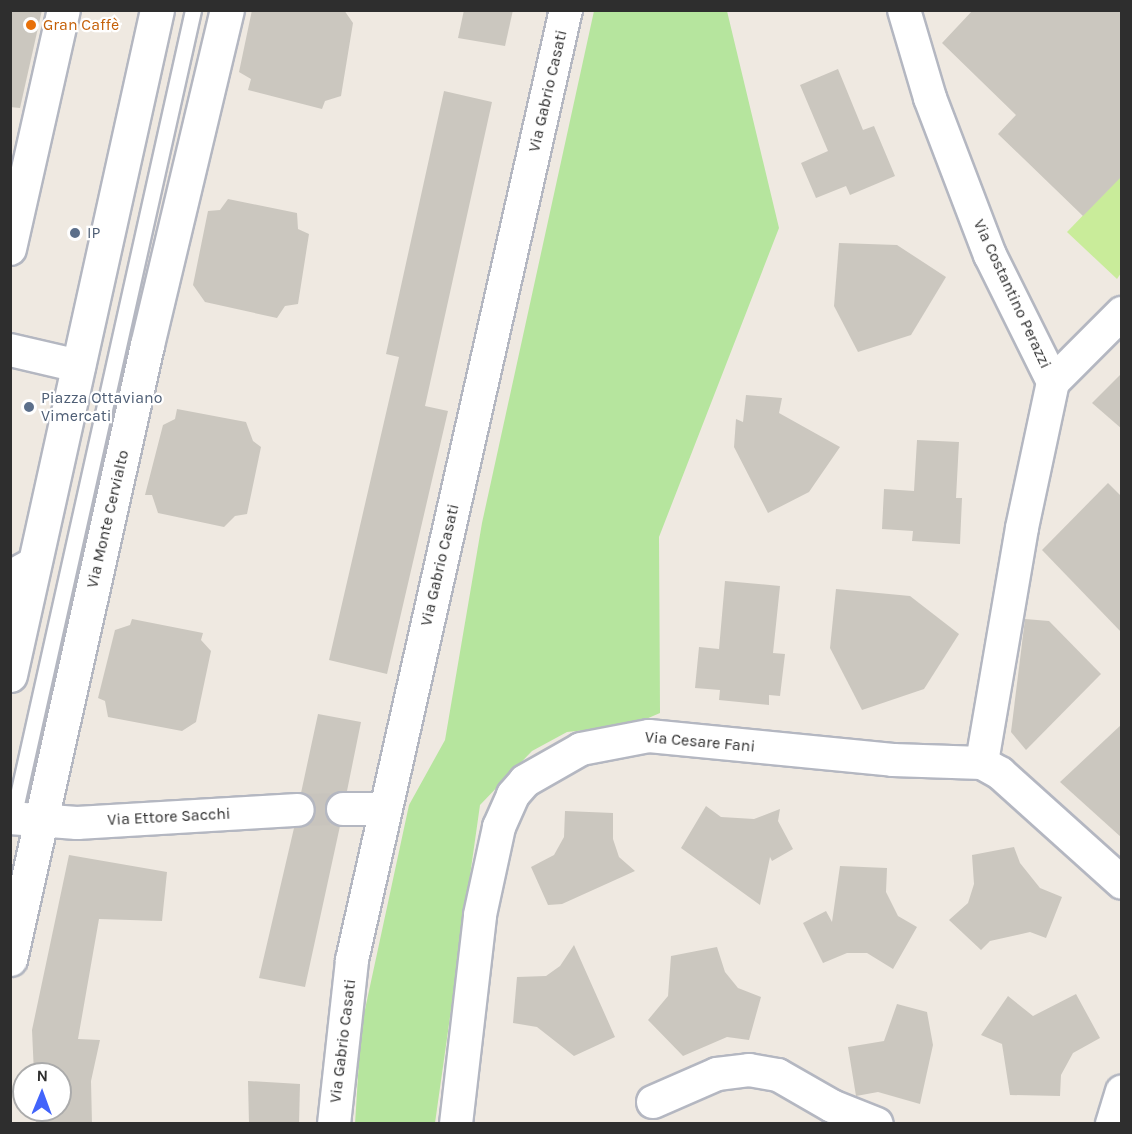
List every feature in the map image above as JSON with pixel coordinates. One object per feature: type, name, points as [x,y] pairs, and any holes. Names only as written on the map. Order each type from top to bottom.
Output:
[{"type":"street","points":[[10,249],[64,10]]},
{"type":"street","points":[[10,675],[23,570],[79,366],[158,10]]},
{"type":"street","name":"Via Monte Cervialto","points":[[10,959],[19,822],[147,345],[227,10]]},
{"type":"street","name":"Via Gabrio Casati","points":[[334,1124],[350,971],[566,10]]},
{"type":"street","name":"Via Costantino Perazzi","points":[[904,10],[930,98],[990,255],[1053,382],[1023,528],[982,763]]},
{"type":"street","points":[[1053,382],[1122,313]]},
{"type":"street","points":[[10,350],[79,366]]},
{"type":"street","name":"Via Cesare Fani","points":[[456,1124],[487,868],[507,806],[518,788],[533,773],[588,747],[649,736],[893,760],[982,763]]},
{"type":"street","points":[[982,763],[1000,773],[1122,883]]},
{"type":"street","points":[[343,809],[385,809]]},
{"type":"street","name":"Via Ettore Sacchi","points":[[19,822],[298,810]]},
{"type":"street","points":[[653,1102],[717,1074],[749,1070],[778,1075],[832,1106],[877,1124]]},
{"type":"street","points":[[1112,1124],[1122,1092]]},
{"type":"lane","name":"Via Monte Cervialto","points":[[19,822],[193,10]]},
{"type":"green space","points":[[594,11],[727,11],[779,228],[659,537],[660,713],[632,725],[567,732],[532,751],[480,805],[435,1123],[355,1124],[361,1028],[409,805],[445,740],[482,523]]},
{"type":"green space","points":[[1121,176],[1121,273],[1117,279],[1067,232]]},
{"type":"building","points":[[10,10],[42,10],[20,108],[10,107]]},
{"type":"building","points":[[252,10],[344,10],[353,23],[341,96],[325,101],[322,109],[248,90],[251,79],[239,72]]},
{"type":"building","points":[[464,10],[513,10],[505,46],[458,38]]},
{"type":"building","points":[[973,10],[1122,10],[1122,176],[1083,216],[998,134],[1016,115],[942,43]]},
{"type":"building","points":[[838,69],[863,130],[874,126],[895,176],[850,195],[846,186],[816,198],[801,163],[828,151],[800,85]]},
{"type":"building","points":[[444,91],[492,102],[425,406],[448,411],[387,674],[329,660],[399,357],[386,354]]},
{"type":"building","points":[[228,199],[297,213],[298,229],[309,234],[298,304],[285,306],[277,318],[205,302],[193,285],[208,211],[220,210]]},
{"type":"building","points":[[839,243],[897,245],[946,277],[911,335],[858,352],[834,306]]},
{"type":"building","points":[[1122,373],[1122,429],[1092,403]]},
{"type":"building","points":[[746,395],[782,398],[779,413],[840,447],[809,492],[768,513],[734,447],[736,419],[743,422]]},
{"type":"building","points":[[177,409],[246,422],[253,441],[261,447],[247,514],[235,516],[224,527],[158,513],[152,495],[145,495],[163,425],[175,419]]},
{"type":"building","points":[[917,440],[959,442],[956,498],[962,498],[960,544],[912,541],[913,531],[882,529],[884,489],[914,491]]},
{"type":"building","points":[[1108,483],[1122,497],[1122,633],[1042,550]]},
{"type":"building","points":[[725,581],[780,586],[773,653],[785,654],[780,696],[769,695],[769,705],[719,700],[720,690],[695,688],[699,647],[719,649]]},
{"type":"building","points":[[836,589],[910,596],[959,634],[924,689],[862,710],[830,648]]},
{"type":"building","points":[[132,619],[203,633],[201,640],[211,651],[196,722],[182,731],[108,717],[105,701],[98,698],[115,630],[130,625]]},
{"type":"building","points":[[1025,619],[1049,621],[1101,674],[1026,750],[1011,732]]},
{"type":"building","points":[[318,714],[361,722],[347,791],[334,794],[325,808],[328,818],[340,826],[305,987],[259,978],[294,828],[307,825],[314,818],[313,801],[301,793]]},
{"type":"building","points":[[1122,724],[1122,838],[1060,782]]},
{"type":"building","points":[[706,806],[721,817],[754,819],[780,809],[778,821],[793,849],[772,861],[770,857],[760,905],[681,848]]},
{"type":"building","points":[[565,811],[613,813],[613,839],[619,857],[635,871],[562,904],[548,905],[531,867],[554,855],[564,837]]},
{"type":"building","points":[[1014,847],[1020,863],[1040,888],[1062,897],[1046,938],[1030,932],[990,941],[981,950],[949,920],[968,903],[974,884],[972,855]]},
{"type":"building","points":[[69,855],[167,872],[162,921],[99,919],[78,1039],[100,1040],[91,1081],[92,1124],[36,1124],[36,1122],[72,1122],[72,1062],[33,1062],[32,1030]]},
{"type":"building","points":[[840,866],[887,868],[886,892],[898,916],[917,927],[893,969],[867,953],[847,953],[823,963],[803,923],[826,911],[832,922]]},
{"type":"building","points":[[574,945],[615,1037],[574,1056],[537,1027],[513,1023],[517,977],[546,976],[560,966]]},
{"type":"building","points":[[717,947],[725,972],[738,988],[761,997],[749,1040],[727,1037],[683,1056],[648,1020],[668,996],[671,956]]},
{"type":"building","points":[[1076,994],[1100,1038],[1073,1053],[1061,1075],[1060,1096],[1010,1095],[1002,1044],[981,1035],[1008,996],[1033,1016]]},
{"type":"building","points":[[897,1004],[927,1012],[933,1045],[920,1104],[878,1092],[856,1096],[848,1047],[884,1041]]},
{"type":"building","points":[[248,1081],[300,1084],[299,1124],[249,1124]]},
{"type":"tunnel","points":[[298,810],[343,809]]},
{"type":"place","name":"Gran Caffè","points":[[31,25]]},
{"type":"place","name":"IP","points":[[75,233]]},
{"type":"place","name":"Piazza Ottaviano Vimercati","points":[[29,407]]}]
